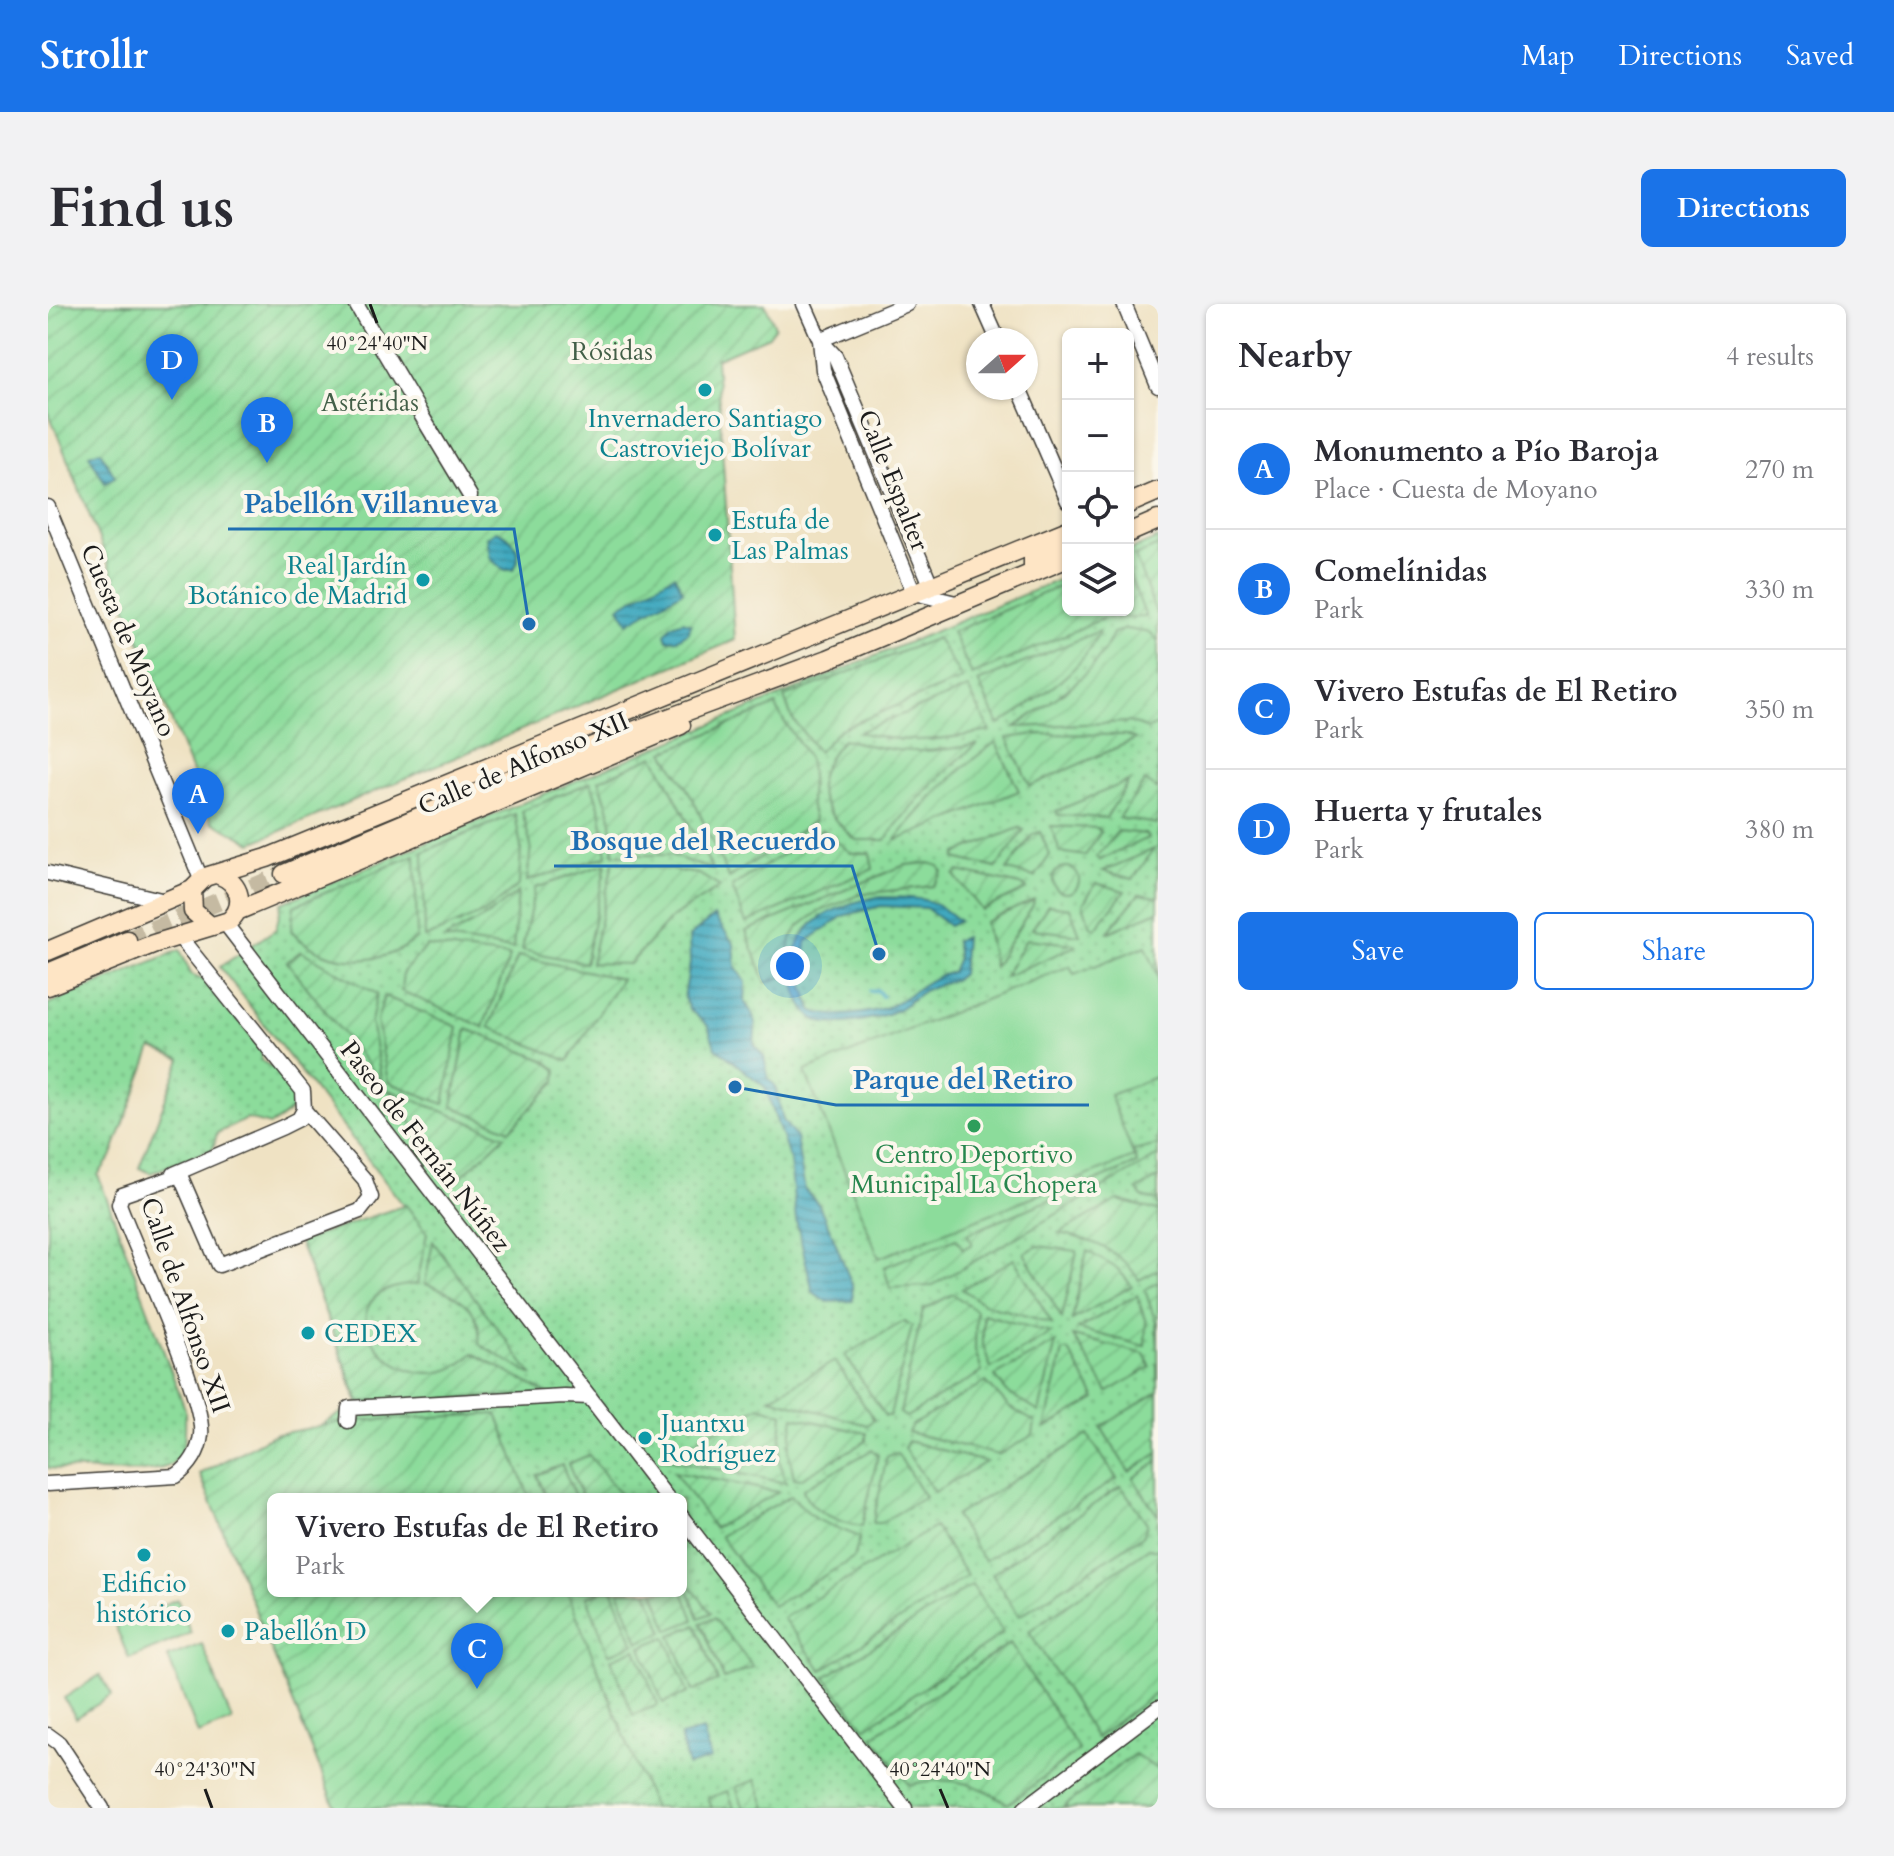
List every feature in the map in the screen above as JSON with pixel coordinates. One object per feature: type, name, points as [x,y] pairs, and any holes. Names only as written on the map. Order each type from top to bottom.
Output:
[{"type":"main road","points":[[1134,501],[1158,491]]},
{"type":"main road","points":[[1134,530],[1158,520]]},
{"type":"main road","name":"Calle de Alfonso XII","points":[[48,951],[204,881],[1062,534]]},
{"type":"main road","points":[[1033,572],[1033,558],[1055,549],[1062,540]]},
{"type":"main road","name":"Calle de Alfonso XII","points":[[48,986],[223,920],[1062,560]]},
{"type":"main road","name":"Calle de Alfonso XII","points":[[547,763],[814,635]]},
{"type":"main road","name":"Calle de Alfonso XII","points":[[284,874],[547,763],[828,659]]},
{"type":"main road","points":[[204,881],[238,890],[223,920],[192,909],[204,881]]},
{"type":"main road","points":[[48,973],[127,940]]},
{"type":"street","points":[[356,304],[470,496]]},
{"type":"street","name":"Calle Espalter","points":[[804,304],[820,340],[835,356],[923,589],[960,604]]},
{"type":"street","points":[[820,340],[907,304]]},
{"type":"street","points":[[982,304],[993,328]]},
{"type":"street","points":[[1124,304],[1158,386]]},
{"type":"street","points":[[1024,400],[1062,487]]},
{"type":"street","name":"Cuesta de Moyano","points":[[48,507],[204,881]]},
{"type":"street","points":[[48,873],[165,901]]},
{"type":"street","name":"Paseo de Fernán Núñez","points":[[223,920],[663,1493]]},
{"type":"street","name":"Calle de Alfonso XII","points":[[48,1484],[176,1476],[195,1455],[202,1433],[194,1397],[119,1204],[122,1195],[174,1174],[184,1179],[219,1265],[360,1211],[371,1197],[365,1180],[304,1110],[303,1091],[178,935]]},
{"type":"street","points":[[174,1174],[283,1127],[299,1119],[304,1110]]},
{"type":"street","points":[[348,1421],[349,1408],[590,1397]]},
{"type":"street","points":[[687,1524],[905,1808]]},
{"type":"street","points":[[1025,1808],[1158,1708]]},
{"type":"street","points":[[48,1735],[59,1743],[102,1808]]},
{"type":"green space","name":"Real Jardín Botánico de Madrid","points":[[48,304],[765,304],[775,326],[769,336],[716,359],[735,640],[252,843],[212,822],[48,411]]},
{"type":"green space","points":[[1158,538],[1158,1808],[336,1808],[200,1474],[273,1435],[316,1428],[358,1403],[299,1241],[404,1206],[220,967],[276,929],[282,903],[1062,578],[1062,616],[1134,616],[1134,548]]},
{"type":"green space","points":[[1158,546],[1158,609],[1156,613],[1135,556]]},
{"type":"green space","points":[[1062,586],[1062,616],[1134,616],[1134,586],[1146,617],[1104,618],[972,675],[952,632]]},
{"type":"green space","points":[[1126,629],[1151,633],[1158,642],[1158,725],[1148,729],[1129,722],[1015,727],[1084,675],[1106,648],[1113,633]]},
{"type":"green space","points":[[1099,631],[1092,646],[1070,673],[999,725],[978,682]]},
{"type":"green space","points":[[937,638],[962,679],[840,729],[818,752],[792,718],[784,697]]},
{"type":"green space","points":[[968,688],[990,731],[924,740],[892,739],[858,732]]},
{"type":"green space","points":[[776,705],[808,759],[815,821],[729,878],[692,797],[664,752]]},
{"type":"green space","points":[[1036,734],[1126,735],[1136,739],[1030,786],[1007,738]]},
{"type":"green space","points":[[843,739],[910,751],[978,744],[928,789],[885,840],[856,840],[832,816],[821,792],[820,780],[824,768]]},
{"type":"green space","points":[[996,742],[1019,791],[895,841],[941,787]]},
{"type":"green space","points":[[654,756],[713,870],[670,855],[614,855],[610,813],[599,780]]},
{"type":"green space","points":[[1129,781],[1106,818],[1058,815],[1056,811]]},
{"type":"green space","points":[[1145,781],[1158,790],[1158,824],[1119,818]]},
{"type":"green space","points":[[591,782],[601,813],[607,856],[527,881],[531,846],[522,811]]},
{"type":"green space","points":[[515,814],[521,847],[519,885],[485,912],[425,938],[423,852]]},
{"type":"green space","points":[[1051,826],[1097,828],[1101,832],[1085,856],[1060,852]]},
{"type":"green space","points":[[1019,828],[1024,830],[996,868],[955,858],[957,853]]},
{"type":"green space","points":[[822,829],[851,853],[870,853],[873,869],[746,923],[732,887]]},
{"type":"green space","points":[[1118,831],[1146,834],[1148,838],[1100,860],[1096,857]]},
{"type":"green space","points":[[1040,832],[1050,855],[1035,877],[1007,870],[1033,834]]},
{"type":"green space","points":[[1154,849],[1133,879],[1103,871]]},
{"type":"green space","points":[[415,855],[417,938],[403,948],[387,955],[353,960],[319,951],[291,930],[294,906]]},
{"type":"green space","points":[[613,862],[699,874],[720,887],[670,919],[630,964],[591,963]]},
{"type":"green space","points":[[929,863],[939,866],[942,872],[933,886],[861,894],[818,912],[798,927],[791,939],[785,976],[766,983],[746,931],[905,865]]},
{"type":"green space","points":[[606,864],[585,963],[522,950],[535,888]]},
{"type":"green space","points":[[1066,867],[1075,871],[1079,880],[1075,889],[1066,893],[1057,889],[1053,880],[1057,871]]},
{"type":"green space","points":[[958,871],[1027,889],[982,910],[954,875]]},
{"type":"green space","points":[[1096,883],[1125,891],[1095,929],[1090,925],[1083,904]]},
{"type":"green space","points":[[518,892],[513,949],[444,939],[487,916]]},
{"type":"green space","points":[[1139,894],[1158,897],[1158,911],[1107,933]]},
{"type":"green space","points":[[1034,900],[1033,905],[994,967],[985,922]]},
{"type":"green space","points":[[1048,905],[1070,908],[1080,935],[1032,929]]},
{"type":"green space","points":[[1026,939],[1074,944],[1076,946],[1004,977]]},
{"type":"green space","points":[[427,946],[510,956],[483,1027],[401,991],[403,972]]},
{"type":"green space","name":"Centro Deportivo Municipal La Chopera","points":[[1146,946],[1158,976],[1158,1076],[1110,1095],[1134,1157],[879,1258],[805,1071],[1070,966],[1074,974]]},
{"type":"green space","points":[[180,950],[191,974],[211,982],[262,1050],[261,1060],[289,1077],[298,1092],[297,1100],[288,1113],[270,1125],[247,1119],[217,1133],[213,1149],[151,1173],[139,1168],[181,1059],[152,1048],[111,1157],[98,1175],[185,1409],[183,1445],[178,1458],[163,1468],[113,1472],[48,1468],[48,1004]]},
{"type":"green space","points":[[301,951],[377,994],[371,1022],[382,1083],[287,962]]},
{"type":"green space","points":[[518,956],[621,979],[568,1061],[489,1027]]},
{"type":"green space","points":[[384,996],[458,1027],[444,1104],[388,1082],[377,1021]]},
{"type":"green space","points":[[467,1029],[544,1060],[557,1070],[556,1081],[510,1130],[452,1106]]},
{"type":"green space","points":[[389,1090],[505,1136],[454,1183]]},
{"type":"green space","points":[[1158,1145],[1158,1156],[931,1286],[890,1288],[884,1267],[956,1238],[963,1249],[972,1244],[967,1234],[1137,1164],[1133,1151]]},
{"type":"green space","points":[[1158,1178],[1158,1201],[1142,1197],[1137,1190]]},
{"type":"green space","points":[[1118,1200],[1158,1211],[1158,1270],[1139,1280],[1123,1261],[1105,1248],[1059,1233]]},
{"type":"green space","points":[[406,1205],[427,1233],[417,1284],[384,1292],[368,1307],[367,1327],[377,1347],[396,1363],[420,1372],[447,1370],[473,1353],[547,1394],[359,1402],[299,1241]]},
{"type":"green space","points":[[433,1241],[533,1376],[479,1344],[477,1320],[466,1304],[448,1292],[425,1284]]},
{"type":"green space","points":[[1038,1246],[1077,1251],[1062,1318],[1024,1253]]},
{"type":"green space","points":[[1087,1251],[1118,1269],[1132,1286],[1072,1320]]},
{"type":"green space","points":[[1014,1259],[1052,1323],[984,1304],[962,1289]]},
{"type":"green space","points":[[1158,1282],[1158,1348],[1156,1323],[1145,1290]]},
{"type":"green space","points":[[953,1294],[976,1311],[975,1350],[982,1372],[906,1417],[900,1413],[923,1310]]},
{"type":"green space","points":[[1137,1295],[1146,1323],[1145,1346],[1078,1329]]},
{"type":"green space","points":[[983,1314],[1051,1333],[991,1368],[983,1345]]},
{"type":"green space","points":[[905,1321],[912,1326],[890,1416],[885,1416],[845,1355]]},
{"type":"green space","points":[[1073,1336],[1144,1354],[1151,1367],[1108,1392]]},
{"type":"green space","points":[[1056,1342],[1039,1412],[1007,1392],[995,1376]]},
{"type":"green space","points":[[1063,1351],[1069,1351],[1096,1399],[1045,1428]]},
{"type":"green space","points":[[835,1361],[874,1420],[867,1425],[770,1398]]},
{"type":"green space","points":[[986,1382],[1009,1407],[1035,1422],[1033,1435],[998,1455],[908,1432],[912,1425]]},
{"type":"green space","points":[[1158,1392],[1158,1453],[1129,1472],[1101,1427]]},
{"type":"green space","points":[[760,1406],[783,1414],[779,1459],[786,1483],[663,1458]]},
{"type":"green space","points":[[497,1414],[528,1493],[267,1493],[267,1597],[569,1597],[653,1808],[336,1808],[200,1474],[273,1435],[348,1421]]},
{"type":"green space","points":[[794,1417],[866,1433],[866,1441],[800,1479],[794,1478],[789,1452]]},
{"type":"green space","points":[[1088,1435],[1117,1479],[984,1561],[955,1516]]},
{"type":"green space","points":[[908,1441],[986,1462],[934,1492],[904,1448]]},
{"type":"green space","points":[[872,1450],[878,1455],[862,1526],[836,1519],[819,1510],[806,1497],[803,1489]]},
{"type":"green space","points":[[897,1453],[925,1497],[880,1523],[873,1523],[887,1456]]},
{"type":"green space","points":[[589,1455],[619,1493],[580,1493],[568,1464]]},
{"type":"green space","points":[[1158,1462],[1158,1516],[1133,1478]]},
{"type":"green space","points":[[562,1465],[574,1493],[544,1493],[537,1475]]},
{"type":"green space","points":[[674,1472],[778,1492],[714,1528]]},
{"type":"green space","points":[[1121,1486],[1147,1523],[1144,1535],[1019,1616],[992,1574]]},
{"type":"green space","points":[[791,1496],[815,1519],[860,1537],[854,1558],[773,1606],[720,1536]]},
{"type":"green space","points":[[935,1527],[967,1576],[822,1670],[783,1618]]},
{"type":"green space","points":[[1149,1548],[1158,1550],[1158,1691],[1096,1738],[1029,1631]]},
{"type":"green space","points":[[687,1582],[711,1613],[699,1618],[687,1588]]},
{"type":"green space","points":[[972,1585],[1003,1633],[865,1728],[825,1677]]},
{"type":"green space","points":[[587,1597],[615,1597],[634,1644],[609,1654]]},
{"type":"green space","points":[[621,1597],[649,1597],[664,1632],[639,1642]]},
{"type":"green space","points":[[656,1597],[685,1597],[694,1620],[669,1630]]},
{"type":"green space","points":[[177,1599],[191,1633],[129,1659],[115,1625]]},
{"type":"green space","points":[[714,1618],[753,1667],[724,1679],[701,1623]]},
{"type":"green space","points":[[696,1625],[718,1681],[693,1691],[671,1635]]},
{"type":"green space","points":[[666,1637],[688,1693],[663,1703],[641,1647]]},
{"type":"green space","points":[[1010,1643],[1079,1750],[1008,1804],[985,1790],[961,1782],[935,1781],[909,1785],[873,1736]]},
{"type":"green space","points":[[202,1644],[232,1721],[198,1734],[168,1657]]},
{"type":"green space","points":[[636,1649],[658,1705],[633,1715],[611,1659]]},
{"type":"green space","points":[[100,1675],[112,1695],[76,1718],[64,1698]]},
{"type":"green space","points":[[1135,1754],[1158,1770],[1158,1808],[1062,1808]]},
{"type":"green space","points":[[756,1780],[766,1808],[744,1808],[736,1787]]},
{"type":"green space","points":[[728,1791],[734,1808],[712,1808],[708,1798]]},
{"type":"water","points":[[100,451],[115,477],[105,483],[89,455]]},
{"type":"water","points":[[496,531],[508,537],[515,547],[518,558],[513,570],[503,570],[490,558],[487,537]]},
{"type":"water","points":[[674,575],[683,591],[628,623],[619,607]]},
{"type":"water","points":[[683,621],[691,624],[689,632],[678,639],[667,640],[665,634],[672,625]]},
{"type":"water","points":[[877,897],[921,899],[939,906],[959,921],[949,926],[926,908],[881,906],[843,916],[806,942],[803,983],[812,1010],[829,1015],[852,1014],[892,1005],[926,983],[952,972],[958,958],[955,941],[965,937],[962,974],[929,988],[899,1009],[882,1016],[861,1021],[821,1022],[804,1009],[799,997],[794,971],[797,945],[808,928],[825,915],[846,905]]},
{"type":"water","points":[[714,916],[734,944],[736,967],[746,982],[745,1003],[755,1022],[754,1044],[764,1057],[769,1080],[775,1085],[783,1120],[796,1138],[805,1190],[819,1205],[834,1239],[852,1285],[853,1301],[827,1302],[813,1292],[796,1220],[790,1161],[765,1087],[715,1047],[708,1026],[689,1009],[684,998],[690,963],[689,937]]},
{"type":"water","points":[[703,1730],[711,1759],[688,1766],[680,1736]]},
{"type":"waterway","points":[[870,991],[877,990],[882,996]]},
{"type":"tunnel","points":[[127,940],[284,874]]},
{"type":"place","name":"Invernadero Santiago Castroviejo Bolívar","points":[[705,390]]},
{"type":"place","name":"Huerta y frutales","points":[[172,400]]},
{"type":"place","name":"Comelínidas","points":[[267,463]]},
{"type":"place","name":"Estufa de Las Palmas","points":[[715,535]]},
{"type":"place","name":"Real Jardín Botánico de Madrid","points":[[423,580]]},
{"type":"place","name":"Pabellón Villanueva","points":[[529,624]]},
{"type":"place","name":"Monumento a Pío Baroja","points":[[198,834]]},
{"type":"place","name":"Bosque del Recuerdo","points":[[879,954]]},
{"type":"place","name":"Parque del Retiro","points":[[735,1087]]},
{"type":"place","name":"Centro Deportivo Municipal La Chopera","points":[[974,1126]]},
{"type":"place","name":"CEDEX","points":[[308,1333]]},
{"type":"place","name":"Juantxu Rodríguez","points":[[645,1438]]},
{"type":"place","name":"Edificio histórico","points":[[144,1555]]},
{"type":"place","name":"Pabellón D","points":[[228,1631]]},
{"type":"place","name":"Vivero Estufas de El Retiro","points":[[477,1689]]},
{"type":"park label","name":"Rósidas","points":[[612,351]]},
{"type":"park label","name":"Astéridas","points":[[370,402]]}]
